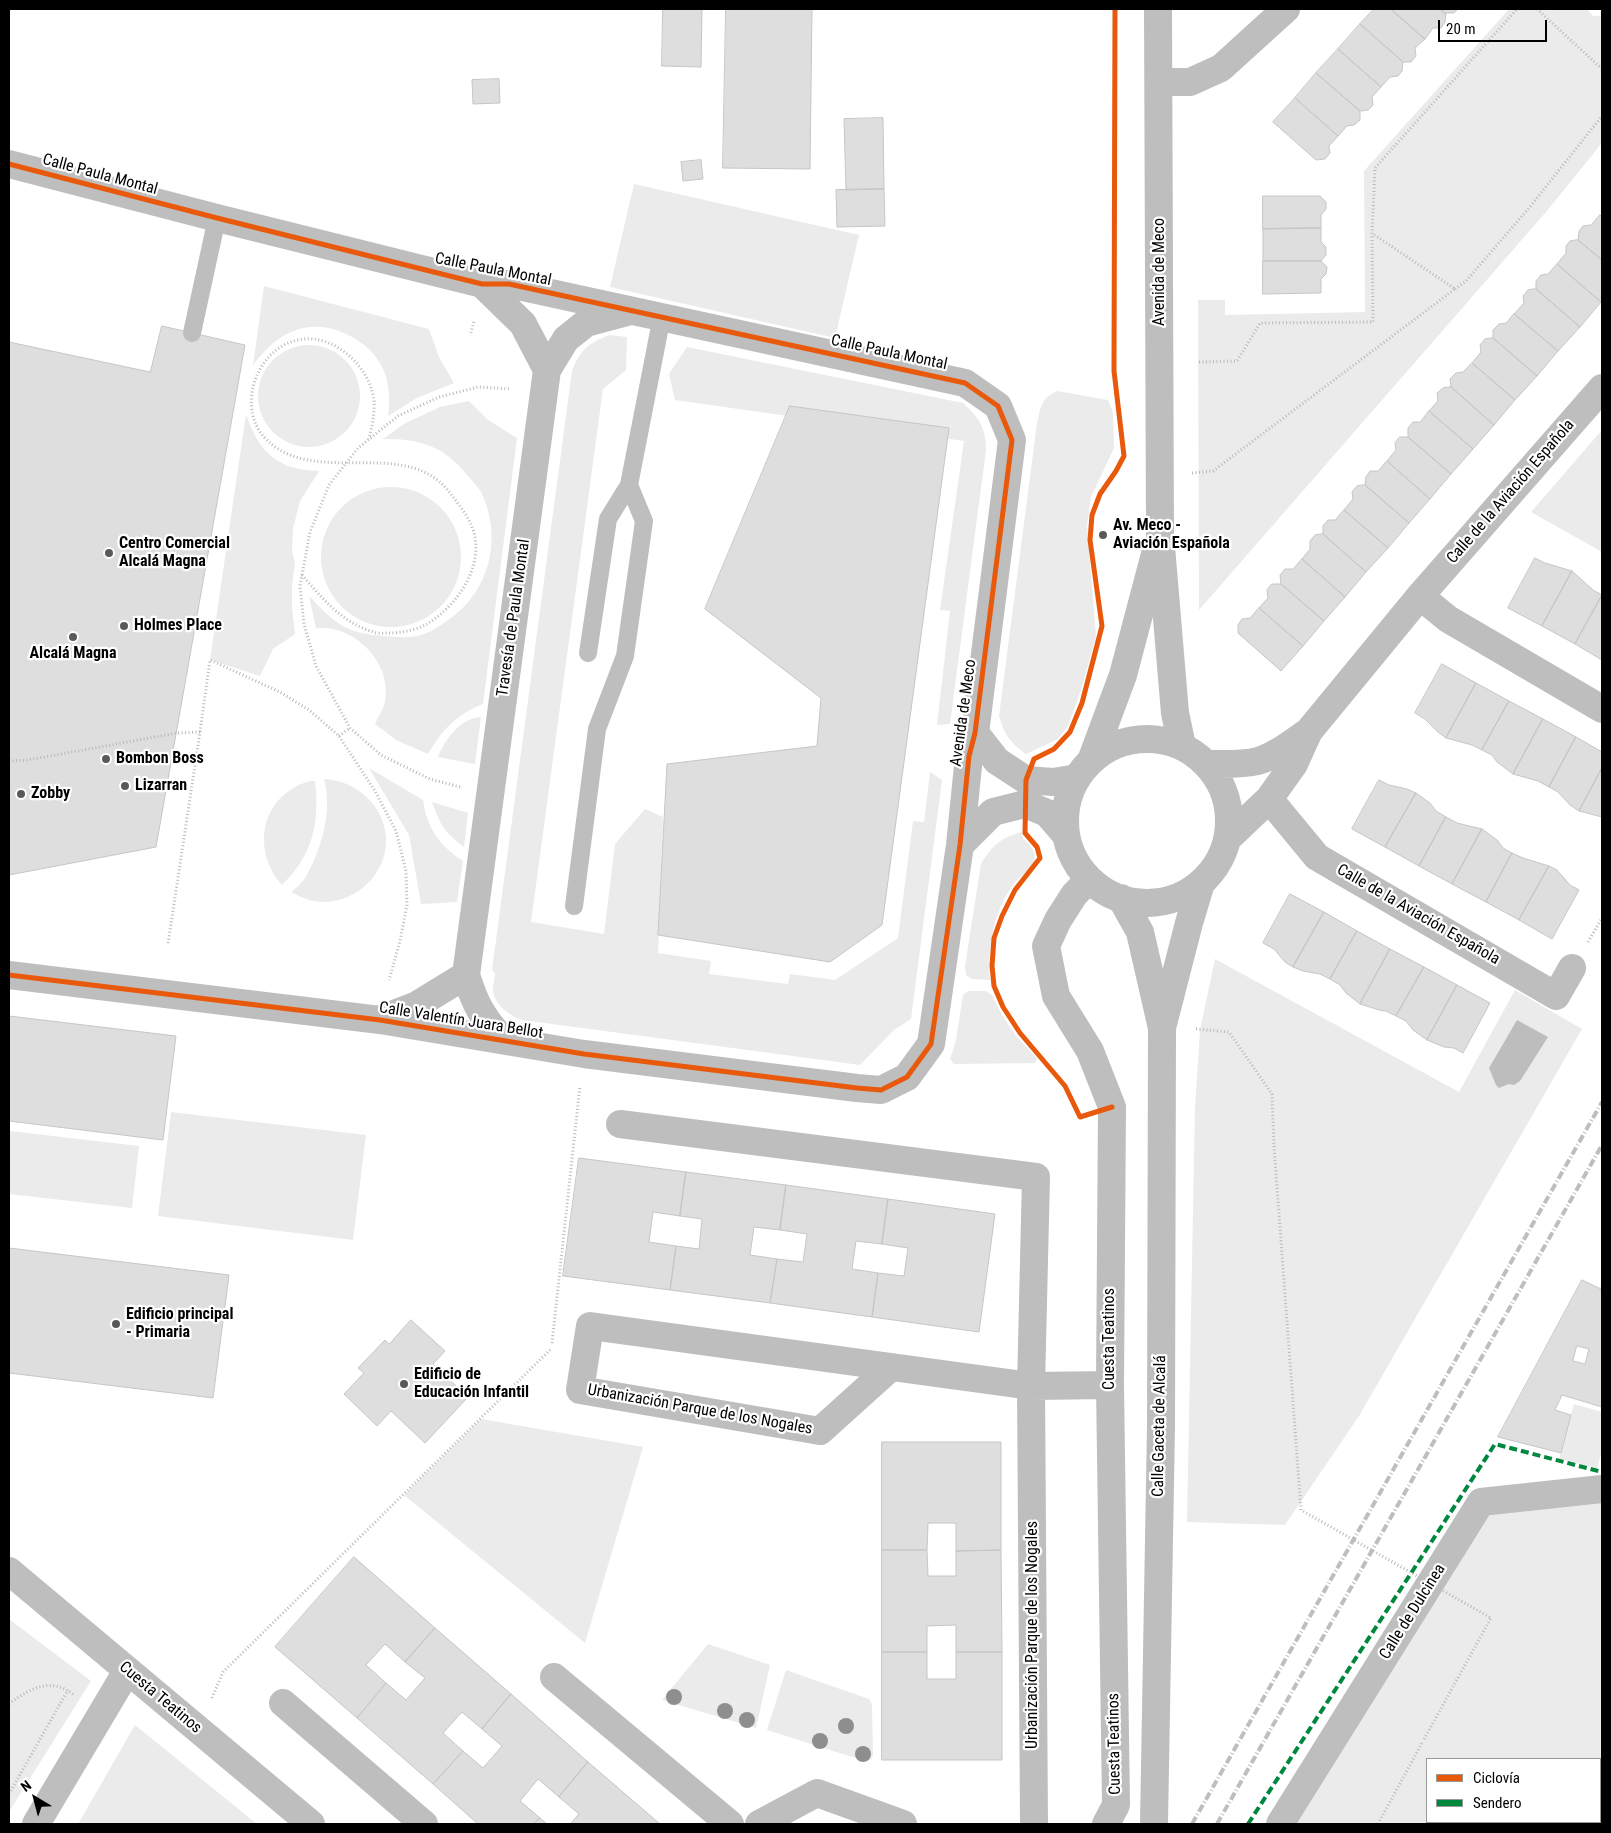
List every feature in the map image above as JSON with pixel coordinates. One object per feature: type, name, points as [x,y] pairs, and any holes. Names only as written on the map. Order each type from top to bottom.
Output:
[{"type":"street","name":"Avenida de Meco","points":[[1158,9],[1160,535],[1175,713],[1182,746]]},
{"type":"street","points":[[1158,82],[1190,82],[1221,68],[1286,9]]},
{"type":"street","name":"Calle Paula Montal","points":[[9,164],[482,284],[509,284],[965,383],[998,406]]},
{"type":"street","points":[[482,284],[523,324],[547,370]]},
{"type":"street","name":"Travesía de Paula Montal","points":[[503,1040],[489,1024],[474,1001],[466,975],[547,370],[566,339],[586,323],[633,311]]},
{"type":"street","name":"Calle de la Aviación Española","points":[[1228,839],[1269,799],[1294,764],[1309,731],[1420,596],[1602,388]]},
{"type":"street","name":"Avenida de Meco","points":[[907,1077],[930,1044],[960,845],[969,756],[975,733],[1012,440],[998,406]]},
{"type":"street","name":"Avenida de Meco","points":[[975,733],[997,762],[1026,780],[1053,782],[1084,769],[1123,675],[1160,535]]},
{"type":"street","points":[[1420,596],[1448,619],[1602,709]]},
{"type":"street","name":"Calle de la Aviación Española","points":[[1208,764],[1258,761],[1278,752],[1309,731]]},
{"type":"street","points":[[1151,738],[1182,746],[1208,764],[1223,786],[1229,812],[1228,839],[1218,863],[1201,883],[1176,897],[1149,903],[1121,898],[1104,891],[1089,879],[1074,859],[1066,835],[1067,805],[1084,769],[1119,744],[1151,738]]},
{"type":"street","name":"Calle de la Aviación Española","points":[[1269,799],[1317,857],[1556,996],[1572,968]]},
{"type":"street","points":[[960,845],[993,812],[1025,804],[1047,813],[1066,835]]},
{"type":"street","name":"Cuesta Teatinos","points":[[1089,879],[1074,895],[1058,920],[1046,946],[1056,996],[1090,1051],[1112,1107],[1110,1385],[1116,1805],[1106,1824]]},
{"type":"street","name":"Calle Gaceta de Alcalá","points":[[1162,1028],[1201,883]]},
{"type":"street","name":"Calle Gaceta de Alcalá","points":[[1121,898],[1140,932],[1162,1028],[1161,1426],[1154,1824]]},
{"type":"street","name":"Calle Valentín Juara Bellot","points":[[9,975],[380,1020],[584,1054],[857,1088],[881,1090],[907,1077]]},
{"type":"street","points":[[380,1020],[417,1005],[466,975]]},
{"type":"street","name":"Urbanización Parque de los Nogales","points":[[620,1124],[1036,1178],[1031,1386],[1034,1824]]},
{"type":"street","name":"Urbanización Parque de los Nogales","points":[[891,1367],[820,1431],[580,1390],[590,1326],[1031,1386],[1110,1385]]},
{"type":"street","name":"Calle de Dulcinea","points":[[1280,1824],[1481,1502],[1602,1489]]},
{"type":"street","name":"Cuesta Teatinos","points":[[9,1571],[310,1824]]},
{"type":"street","points":[[36,1824],[127,1671]]},
{"type":"street","points":[[554,1677],[730,1824]]},
{"type":"street","points":[[282,1704],[424,1824]]},
{"type":"street","points":[[759,1824],[817,1793],[903,1824]]},
{"type":"lane","points":[[192,333],[217,218]]},
{"type":"lane","points":[[588,653],[608,519],[629,485],[662,316]]},
{"type":"lane","points":[[574,906],[597,729],[624,656],[644,520],[629,485]]},
{"type":"path","points":[[1199,362],[1237,361],[1260,324],[1373,322],[1372,234],[1375,168],[1517,9]]},
{"type":"path","points":[[1537,9],[1602,69]]},
{"type":"path","points":[[1199,473],[1213,471],[1466,281],[1602,116]]},
{"type":"path","points":[[1372,234],[1455,289]]},
{"type":"path","points":[[302,575],[326,603],[342,616],[358,626],[376,633],[400,633],[425,625],[444,611],[458,596],[470,576],[475,552],[475,538],[471,524],[449,491],[438,479],[425,471],[408,466],[314,462],[290,455],[272,446],[254,422],[251,395],[254,382],[261,367],[272,354],[287,344],[304,339],[319,340],[337,347],[353,359],[362,370],[370,385],[374,400],[369,439]]},
{"type":"path","points":[[468,789],[430,780],[381,755],[350,728],[316,666],[304,624],[300,586],[310,532],[329,485],[358,448],[398,416],[439,397],[478,387],[514,389]]},
{"type":"path","points":[[168,944],[210,660],[280,692],[309,710],[339,736],[376,791],[396,831],[406,871],[407,905],[380,1020]]},
{"type":"path","points":[[339,736],[350,728]]},
{"type":"path","points":[[9,762],[176,733],[200,732]]},
{"type":"path","points":[[1162,1028],[1229,1032],[1272,1094],[1274,1146],[1301,1510],[1491,1618],[1378,1824]]},
{"type":"path","points":[[199,1731],[223,1672],[551,1351],[584,1054]]},
{"type":"path","points":[[9,1704],[28,1690],[50,1685],[68,1690],[100,1716]]},
{"type":"path","points":[[9,1794],[68,1690]]},
{"type":"shaded area","points":[[1509,9],[1587,9],[1593,16],[1602,16],[1602,143],[1546,212],[1199,610],[1198,300],[1225,300],[1225,315],[1365,312],[1364,171]]},
{"type":"shaded area","points":[[634,184],[859,235],[835,338],[610,287]]},
{"type":"shaded area","points":[[264,286],[429,329],[439,357],[454,383],[417,398],[388,416],[389,401],[385,375],[373,354],[353,337],[322,327],[300,329],[282,337],[271,345],[253,365]]},
{"type":"shaded area","points":[[610,335],[627,337],[626,370],[603,389],[531,922],[604,934],[615,844],[645,809],[663,817],[658,953],[711,961],[709,974],[788,984],[790,974],[835,980],[898,938],[913,821],[924,822],[930,772],[942,780],[911,1019],[894,1030],[860,1065],[522,1020],[512,1016],[496,1000],[493,987],[495,973],[492,970],[572,371],[578,358],[586,348]]},
{"type":"shaded area","points":[[309,345],[329,349],[345,360],[356,376],[360,396],[356,416],[345,432],[329,443],[309,447],[289,443],[273,432],[262,416],[258,396],[262,376],[273,360],[289,349]]},
{"type":"shaded area","points":[[687,347],[963,403],[977,418],[985,435],[986,450],[950,724],[937,725],[950,611],[940,610],[964,441],[675,400],[669,374]]},
{"type":"shaded area","points":[[1057,391],[1108,400],[1113,412],[1114,448],[1091,497],[1087,526],[1096,636],[1081,690],[1068,726],[1058,739],[1026,754],[1008,738],[999,716],[1037,423],[1045,400]]},
{"type":"shaded area","points":[[469,401],[488,420],[517,438],[483,704],[465,713],[451,724],[439,737],[428,754],[396,740],[375,724],[385,702],[386,687],[383,673],[377,660],[357,639],[344,632],[330,628],[316,628],[309,596],[329,616],[348,628],[368,634],[405,637],[418,636],[437,627],[462,608],[474,595],[483,579],[491,545],[488,509],[481,492],[460,466],[441,451],[421,443],[383,439],[404,424],[440,407]]},
{"type":"shaded area","points":[[246,414],[257,439],[272,457],[292,467],[319,471],[300,501],[293,529],[292,551],[295,562],[292,608],[295,634],[273,649],[260,676],[210,660]]},
{"type":"shaded area","points":[[1602,430],[1602,552],[1531,512]]},
{"type":"shaded area","points":[[391,487],[418,493],[430,499],[440,508],[449,518],[455,530],[461,557],[455,584],[449,596],[440,606],[430,615],[418,621],[391,627],[364,621],[352,615],[342,606],[333,596],[327,584],[321,557],[327,530],[333,518],[342,508],[352,499],[364,493]]},
{"type":"shaded area","points":[[481,717],[475,764],[438,757],[449,737],[460,725],[474,718]]},
{"type":"shaded area","points":[[369,768],[423,800],[428,819],[436,835],[447,849],[463,861],[457,902],[421,904],[409,835]]},
{"type":"shaded area","points":[[324,779],[338,781],[362,793],[379,813],[384,825],[386,838],[385,852],[381,864],[367,885],[346,898],[321,902],[309,900],[291,892],[301,884],[311,868],[324,830],[327,804]]},
{"type":"shaded area","points":[[315,781],[316,796],[315,824],[312,837],[301,862],[282,885],[268,861],[264,834],[267,821],[272,809],[280,798],[296,786]]},
{"type":"shaded area","points":[[432,802],[468,813],[464,847],[451,837],[444,828]]},
{"type":"shaded area","points":[[1022,832],[1023,839],[1034,851],[1034,861],[1031,867],[1016,881],[1008,892],[997,916],[991,941],[990,980],[972,979],[966,975],[965,966],[981,864],[998,843]]},
{"type":"shaded area","points":[[1215,959],[1459,1092],[1515,990],[1582,1029],[1359,1416],[1285,1525],[1187,1522],[1195,1107],[1200,1030]]},
{"type":"shaded area","points":[[968,991],[986,991],[992,995],[1016,1036],[1037,1058],[1035,1063],[954,1064],[950,1059],[956,1040],[963,995]]},
{"type":"shaded area","points":[[1517,1020],[1548,1037],[1520,1081],[1514,1085],[1509,1084],[1499,1088],[1489,1068]]},
{"type":"shaded area","points":[[171,1112],[366,1135],[353,1240],[158,1216]]},
{"type":"shaded area","points":[[10,1131],[139,1146],[132,1208],[9,1194]]},
{"type":"shaded area","points":[[1574,1404],[1602,1412],[1602,1451],[1597,1468],[1559,1459]]},
{"type":"shaded area","points":[[481,1419],[643,1447],[585,1643],[404,1495]]},
{"type":"shaded area","points":[[1602,1496],[1602,1781],[1601,1758],[1426,1758],[1426,1823],[1456,1824],[1291,1824],[1489,1511]]},
{"type":"shaded area","points":[[9,1619],[91,1681],[9,1812]]},
{"type":"shaded area","points":[[708,1644],[770,1665],[756,1728],[662,1700]]},
{"type":"shaded area","points":[[786,1670],[869,1699],[872,1704],[873,1755],[871,1760],[865,1761],[767,1730]]},
{"type":"shaded area","points":[[135,1725],[257,1824],[78,1824]]},
{"type":"building","points":[[663,9],[702,9],[701,67],[662,66]]},
{"type":"building","points":[[726,9],[812,9],[810,169],[723,168]]},
{"type":"building","points":[[1374,9],[1391,9],[1425,39],[1415,48],[1416,56],[1411,62],[1403,62],[1360,24]]},
{"type":"building","points":[[1391,9],[1440,9],[1446,14],[1445,22],[1441,28],[1433,28],[1425,39]]},
{"type":"building","points":[[1440,9],[1458,9],[1454,13],[1446,14]]},
{"type":"building","points":[[1360,24],[1403,62],[1402,71],[1398,76],[1390,77],[1381,87],[1338,49]]},
{"type":"building","points":[[1338,49],[1381,87],[1372,97],[1373,105],[1368,110],[1360,111],[1316,73]]},
{"type":"building","points":[[1316,73],[1360,111],[1360,120],[1354,125],[1347,126],[1338,136],[1295,98]]},
{"type":"building","points":[[499,79],[500,103],[473,104],[472,80]]},
{"type":"building","points":[[1295,98],[1338,136],[1329,146],[1330,153],[1325,159],[1316,160],[1273,122]]},
{"type":"building","points":[[883,118],[884,189],[846,190],[844,119]]},
{"type":"building","points":[[701,160],[703,179],[683,181],[681,162]]},
{"type":"building","points":[[884,189],[885,226],[837,227],[836,190]]},
{"type":"building","points":[[1263,196],[1320,196],[1326,202],[1326,209],[1321,215],[1321,228],[1263,229]]},
{"type":"building","points":[[1600,215],[1602,217],[1602,260],[1578,240],[1579,231],[1583,226],[1591,225]]},
{"type":"building","points":[[1321,228],[1321,242],[1326,247],[1326,255],[1321,261],[1263,261],[1263,229]]},
{"type":"building","points":[[1578,240],[1602,260],[1601,302],[1557,264],[1566,253],[1566,246],[1570,241]]},
{"type":"building","points":[[1263,261],[1321,261],[1327,267],[1326,274],[1321,279],[1321,293],[1263,294]]},
{"type":"building","points":[[1557,264],[1601,302],[1580,327],[1536,289],[1536,281],[1541,275],[1548,274]]},
{"type":"building","points":[[1536,289],[1580,327],[1558,351],[1514,314],[1524,303],[1523,296],[1528,290]]},
{"type":"building","points":[[1514,314],[1558,351],[1537,376],[1493,338],[1493,330],[1499,324],[1506,323]]},
{"type":"building","name":"Centro Comercial Alcalá Magna","points":[[162,326],[245,345],[156,847],[9,875],[9,342],[150,372]]},
{"type":"building","points":[[1493,338],[1537,376],[1515,400],[1472,363],[1481,352],[1480,345],[1485,339]]},
{"type":"building","points":[[1472,363],[1515,400],[1494,425],[1451,387],[1450,379],[1456,373],[1463,372]]},
{"type":"building","points":[[1451,387],[1494,425],[1473,449],[1429,411],[1438,401],[1437,393],[1443,388]]},
{"type":"building","points":[[790,406],[949,428],[882,925],[830,962],[658,935],[667,764],[817,746],[821,698],[705,609]]},
{"type":"building","points":[[1429,411],[1473,449],[1451,474],[1408,437],[1408,428],[1413,422],[1420,422]]},
{"type":"building","points":[[1400,437],[1408,437],[1451,474],[1430,499],[1387,461],[1396,450],[1395,443]]},
{"type":"building","points":[[1387,461],[1430,499],[1409,523],[1365,485],[1366,477],[1370,471],[1378,471]]},
{"type":"building","points":[[1365,485],[1409,523],[1388,548],[1344,510],[1353,499],[1352,492],[1357,486]]},
{"type":"building","points":[[1344,510],[1388,548],[1366,572],[1323,534],[1323,526],[1328,520],[1335,520]]},
{"type":"building","points":[[1323,534],[1366,572],[1345,597],[1302,559],[1310,549],[1310,541],[1315,535]]},
{"type":"building","points":[[1535,558],[1572,571],[1542,626],[1508,608]]},
{"type":"building","points":[[1302,559],[1345,597],[1324,621],[1281,584],[1280,575],[1285,569],[1293,569]]},
{"type":"building","points":[[1572,571],[1593,590],[1602,595],[1575,644],[1542,626]]},
{"type":"building","points":[[1272,584],[1281,584],[1324,621],[1303,646],[1259,608],[1268,598],[1267,590]]},
{"type":"building","points":[[1602,595],[1602,660],[1575,644]]},
{"type":"building","points":[[1259,608],[1303,646],[1281,671],[1238,633],[1238,625],[1242,619],[1250,618]]},
{"type":"building","points":[[1442,664],[1476,683],[1446,738],[1425,719],[1415,713]]},
{"type":"building","points":[[1476,683],[1509,701],[1482,750],[1472,745],[1446,738]]},
{"type":"building","points":[[1509,701],[1543,719],[1513,774],[1497,762],[1492,755],[1482,750]]},
{"type":"building","points":[[1543,719],[1576,737],[1549,787],[1538,781],[1513,774]]},
{"type":"building","points":[[1576,737],[1602,752],[1602,768],[1579,811],[1570,805],[1558,792],[1549,787]]},
{"type":"building","points":[[1602,768],[1602,817],[1579,811]]},
{"type":"building","points":[[1379,780],[1416,793],[1385,847],[1352,829]]},
{"type":"building","points":[[1416,793],[1430,803],[1436,811],[1446,817],[1419,866],[1385,847]]},
{"type":"building","points":[[1446,817],[1457,823],[1482,829],[1452,884],[1419,866]]},
{"type":"building","points":[[1482,829],[1497,840],[1503,848],[1512,853],[1486,902],[1452,884]]},
{"type":"building","points":[[1512,853],[1549,866],[1519,920],[1486,902]]},
{"type":"building","points":[[1549,866],[1557,870],[1570,885],[1579,890],[1552,939],[1519,920]]},
{"type":"building","points":[[1290,894],[1324,912],[1293,967],[1285,962],[1274,949],[1263,943]]},
{"type":"building","points":[[1324,912],[1357,931],[1330,979],[1320,974],[1293,967]]},
{"type":"building","points":[[1357,931],[1390,949],[1360,1004],[1346,993],[1340,985],[1330,979]]},
{"type":"building","points":[[1390,949],[1424,967],[1396,1016],[1386,1011],[1360,1004]]},
{"type":"building","points":[[1424,967],[1457,985],[1427,1040],[1413,1030],[1406,1021],[1396,1016]]},
{"type":"building","points":[[1457,985],[1490,1003],[1463,1053],[1454,1048],[1444,1047],[1427,1040]]},
{"type":"building","points":[[9,1016],[176,1036],[163,1140],[9,1121]]},
{"type":"building","points":[[579,1158],[686,1172],[680,1216],[653,1212],[649,1242],[676,1246],[670,1290],[563,1276]]},
{"type":"building","points":[[686,1172],[786,1185],[780,1230],[754,1227],[750,1255],[777,1259],[770,1303],[670,1290],[676,1246],[699,1249],[702,1219],[680,1216]]},
{"type":"building","points":[[786,1185],[888,1199],[882,1244],[856,1241],[852,1269],[878,1273],[872,1317],[770,1303],[777,1259],[803,1262],[807,1234],[780,1230]]},
{"type":"building","points":[[888,1199],[995,1214],[979,1332],[872,1317],[878,1273],[904,1276],[908,1248],[882,1244]]},
{"type":"building","name":"Edificio principal - Primaria","points":[[9,1248],[229,1275],[213,1398],[9,1373]]},
{"type":"building","points":[[1582,1280],[1601,1289],[1602,1282],[1602,1407],[1562,1395],[1555,1410],[1571,1415],[1561,1453],[1498,1437]],"holes":[[[1577,1346],[1589,1349],[1585,1364],[1573,1361]]]},
{"type":"building","name":"Edificio de Educación Infantil","points":[[411,1320],[445,1351],[433,1364],[468,1397],[425,1443],[391,1411],[377,1426],[344,1394],[364,1373],[358,1368],[385,1340],[389,1344]]},
{"type":"building","points":[[882,1442],[1001,1442],[1001,1550],[956,1551],[956,1523],[928,1523],[927,1550],[882,1550]]},
{"type":"building","points":[[882,1550],[927,1550],[928,1576],[956,1576],[956,1551],[1001,1550],[1002,1652],[956,1652],[956,1625],[927,1626],[927,1652],[882,1652]]},
{"type":"building","points":[[354,1557],[435,1628],[405,1662],[385,1644],[366,1665],[386,1683],[357,1718],[275,1647]]},
{"type":"building","points":[[435,1628],[511,1694],[482,1729],[462,1712],[443,1733],[463,1751],[433,1784],[357,1718],[386,1683],[406,1700],[425,1678],[405,1662]]},
{"type":"building","points":[[882,1652],[927,1652],[927,1679],[956,1679],[956,1652],[1002,1652],[1002,1760],[882,1760]]},
{"type":"building","points":[[511,1694],[588,1762],[559,1797],[538,1779],[520,1801],[540,1818],[534,1824],[478,1824],[433,1784],[463,1751],[483,1768],[502,1746],[482,1729]]},
{"type":"building","points":[[588,1762],[660,1824],[570,1824],[579,1814],[559,1797]]},
{"type":"building","points":[[540,1818],[547,1824],[534,1824]]},
{"type":"railway","points":[[1192,1824],[1602,1102]]},
{"type":"railway","points":[[1217,1824],[1602,1145]]},
{"type":"marked path","points":[[1248,1824],[1495,1444],[1602,1472]]},
{"type":"cycle path","points":[[1112,1107],[1080,1117],[1065,1086],[1020,1033],[1003,1007],[994,986],[992,966],[994,938],[1002,916],[1015,890],[1040,858],[1037,847],[1025,833],[1026,780],[1034,759],[1054,749],[1070,732],[1082,703],[1102,626],[1090,540],[1092,515],[1100,494],[1124,456],[1114,371],[1115,9]]},
{"type":"cycle path","points":[[9,164],[482,284],[509,284],[965,383],[998,406],[1012,440],[975,733],[969,756],[960,845],[931,1044],[907,1077],[881,1090],[857,1088],[584,1054],[380,1020],[9,975]]},
{"type":"place","name":"Av. Meco - Aviación Española","points":[[1103,535]]},
{"type":"place","name":"Centro Comercial Alcalá Magna","points":[[109,553]]},
{"type":"place","name":"Holmes Place","points":[[124,626]]},
{"type":"place","name":"Alcalá Magna","points":[[73,637]]},
{"type":"place","name":"Bombon Boss","points":[[106,759]]},
{"type":"place","name":"Lizarran","points":[[125,786]]},
{"type":"place","name":"Zobby","points":[[21,794]]},
{"type":"place","name":"Edificio principal - Primaria","points":[[116,1324]]},
{"type":"place","name":"Edificio de Educación Infantil","points":[[404,1384]]}]
